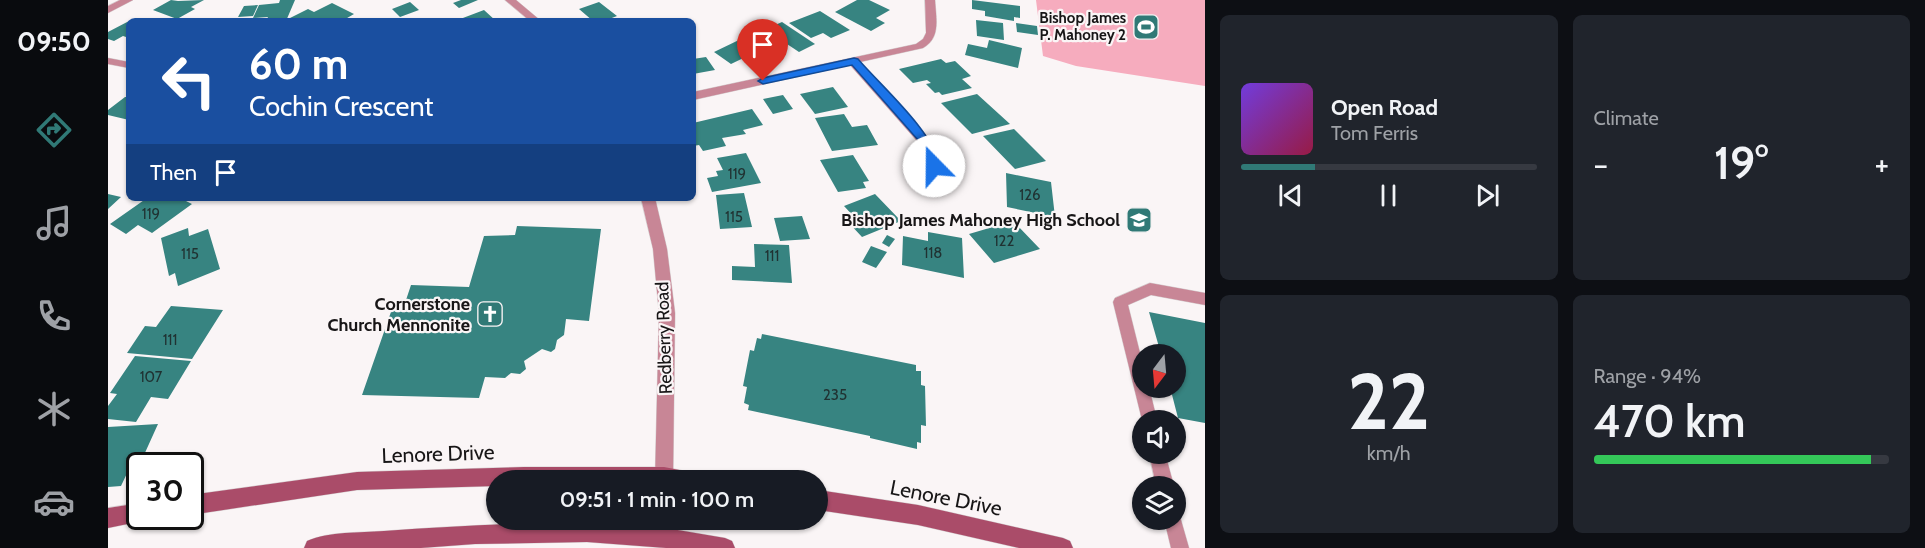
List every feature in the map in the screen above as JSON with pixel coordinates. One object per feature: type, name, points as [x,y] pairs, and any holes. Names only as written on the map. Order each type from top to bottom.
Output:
[{"type":"main road","name":"Lenore Drive","points":[[204,503],[357,481],[486,477]]},
{"type":"main road","name":"Lenore Drive","points":[[828,502],[918,515],[1064,548]]},
{"type":"main road","points":[[108,518],[126,515]]},
{"type":"main road","points":[[314,548],[341,544],[461,541],[587,532],[660,535],[725,548]]},
{"type":"street","points":[[108,10],[128,0]]},
{"type":"street","points":[[510,0],[532,18]]},
{"type":"street","points":[[696,95],[920,46],[928,41],[931,33],[930,0]]},
{"type":"street","points":[[108,62],[126,65]]},
{"type":"street","points":[[854,62],[922,138],[931,153],[936,179]]},
{"type":"street","name":"Redberry Road","points":[[649,201],[660,249],[667,313],[664,470]]},
{"type":"lane","points":[[1147,410],[1120,302],[1150,289],[1205,299]]},
{"type":"lane","points":[[1176,530],[1180,548]]},
{"type":"shaded area","name":"Bishop James P. Mahoney 2","points":[[1036,0],[1205,0],[1205,86],[1076,66],[1043,56]]},
{"type":"building","points":[[171,0],[204,0],[191,7],[195,9],[179,18],[153,10]]},
{"type":"building","points":[[280,0],[295,0],[287,18],[253,18],[259,5],[279,3]]},
{"type":"building","points":[[461,0],[478,0],[459,8],[453,3]]},
{"type":"building","points":[[857,0],[869,0],[890,10],[876,18],[885,23],[871,31],[835,12]]},
{"type":"building","points":[[972,0],[1020,6],[1020,18],[1014,17],[1014,21],[985,16],[985,11],[972,9]]},
{"type":"building","points":[[410,2],[419,10],[400,17],[392,9]]},
{"type":"building","points":[[599,2],[617,16],[590,18],[579,9]]},
{"type":"building","points":[[332,3],[354,14],[347,18],[290,18],[308,9],[314,12]]},
{"type":"building","points":[[258,5],[253,16],[238,17],[244,6]]},
{"type":"building","points":[[484,10],[493,18],[463,18]]},
{"type":"building","points":[[820,11],[850,30],[831,38],[823,33],[811,38],[789,23]]},
{"type":"building","points":[[976,20],[1003,23],[1004,40],[977,36]]},
{"type":"building","points":[[782,22],[815,44],[799,52],[784,42],[771,47],[753,35]]},
{"type":"building","points":[[126,23],[126,37],[123,36],[114,41],[108,39],[108,32]]},
{"type":"building","points":[[1016,23],[1037,26],[1038,35],[1017,32]]},
{"type":"building","points":[[741,39],[758,51],[731,64],[714,52]]},
{"type":"building","points":[[989,40],[1022,48],[1018,68],[965,55],[968,44],[987,48]]},
{"type":"building","points":[[706,57],[715,70],[696,73],[696,59]]},
{"type":"building","points":[[941,59],[946,63],[955,61],[971,76],[962,79],[972,88],[942,95],[939,92],[935,93],[926,84],[931,83],[927,80],[913,83],[899,69]]},
{"type":"building","points":[[833,87],[848,107],[815,114],[800,94]]},
{"type":"building","points":[[977,94],[1010,124],[972,134],[941,103]]},
{"type":"building","points":[[783,95],[793,109],[773,114],[763,99]]},
{"type":"building","points":[[126,97],[126,119],[108,115],[108,110]]},
{"type":"building","points":[[752,109],[763,125],[743,130],[746,134],[722,138],[726,146],[703,151],[699,145],[696,146],[696,122]]},
{"type":"building","points":[[844,114],[852,127],[867,125],[878,145],[832,151],[815,118]]},
{"type":"building","points":[[1014,129],[1046,161],[1015,169],[983,136]]},
{"type":"building","points":[[746,153],[761,183],[712,192],[707,178],[718,176],[716,171],[723,170],[717,158]]},
{"type":"building","points":[[853,155],[869,181],[863,182],[866,188],[838,192],[820,160]]},
{"type":"building","points":[[1006,173],[1051,182],[1055,217],[1007,207]]},
{"type":"building","points":[[744,193],[752,227],[720,229],[716,195]]},
{"type":"building","points":[[108,194],[121,197],[108,209]]},
{"type":"building","points":[[875,194],[901,221],[862,237],[848,222],[856,219],[844,206]]},
{"type":"building","points":[[143,201],[186,201],[192,204],[152,233],[138,225],[126,234],[110,224]]},
{"type":"building","points":[[802,216],[810,239],[780,241],[774,218]]},
{"type":"building","points":[[1013,221],[1040,249],[994,263],[969,234]]},
{"type":"building","name":"Cornerstone Church Mennonite","points":[[517,226],[601,229],[589,321],[566,319],[564,335],[557,340],[555,349],[551,352],[542,349],[524,361],[526,369],[520,374],[511,373],[505,378],[485,377],[479,398],[362,395],[392,309],[403,309],[411,285],[469,287],[484,236],[515,235]]},
{"type":"building","points":[[188,228],[189,236],[208,229],[220,269],[178,286],[175,273],[169,276],[161,238]]},
{"type":"building","points":[[928,232],[962,238],[964,278],[902,265],[903,236],[928,241]]},
{"type":"building","points":[[887,235],[895,239],[889,247],[882,243]]},
{"type":"building","points":[[754,244],[789,245],[792,283],[732,280],[732,266],[755,267]]},
{"type":"building","points":[[871,246],[887,252],[876,268],[862,262]]},
{"type":"building","points":[[171,306],[223,310],[192,359],[127,353],[145,326],[156,327]]},
{"type":"building","points":[[1149,312],[1205,323],[1205,423],[1186,419],[1186,410],[1176,410],[1173,398],[1186,398],[1186,344],[1158,344]]},
{"type":"building","points":[[762,334],[916,365],[916,371],[921,371],[921,385],[925,386],[926,426],[921,425],[921,443],[917,442],[917,449],[870,438],[870,436],[748,410],[749,405],[744,403],[747,387],[743,386],[750,350],[754,351],[757,338],[761,339]]},
{"type":"building","points":[[135,356],[191,361],[168,399],[151,397],[136,422],[108,419],[108,406],[117,394],[110,393]]},
{"type":"building","points":[[158,424],[145,452],[126,452],[126,475],[121,486],[108,487],[108,427]]},
{"type":"place","name":"Bishop James P. Mahoney 2","points":[[1146,27]]},
{"type":"place","name":"Bishop James Mahoney High School","points":[[1139,220]]},
{"type":"place","name":"Cornerstone Church Mennonite","points":[[490,314]]},
{"type":"route","points":[[763,81],[854,62],[922,138],[931,153],[934,166]]}]
